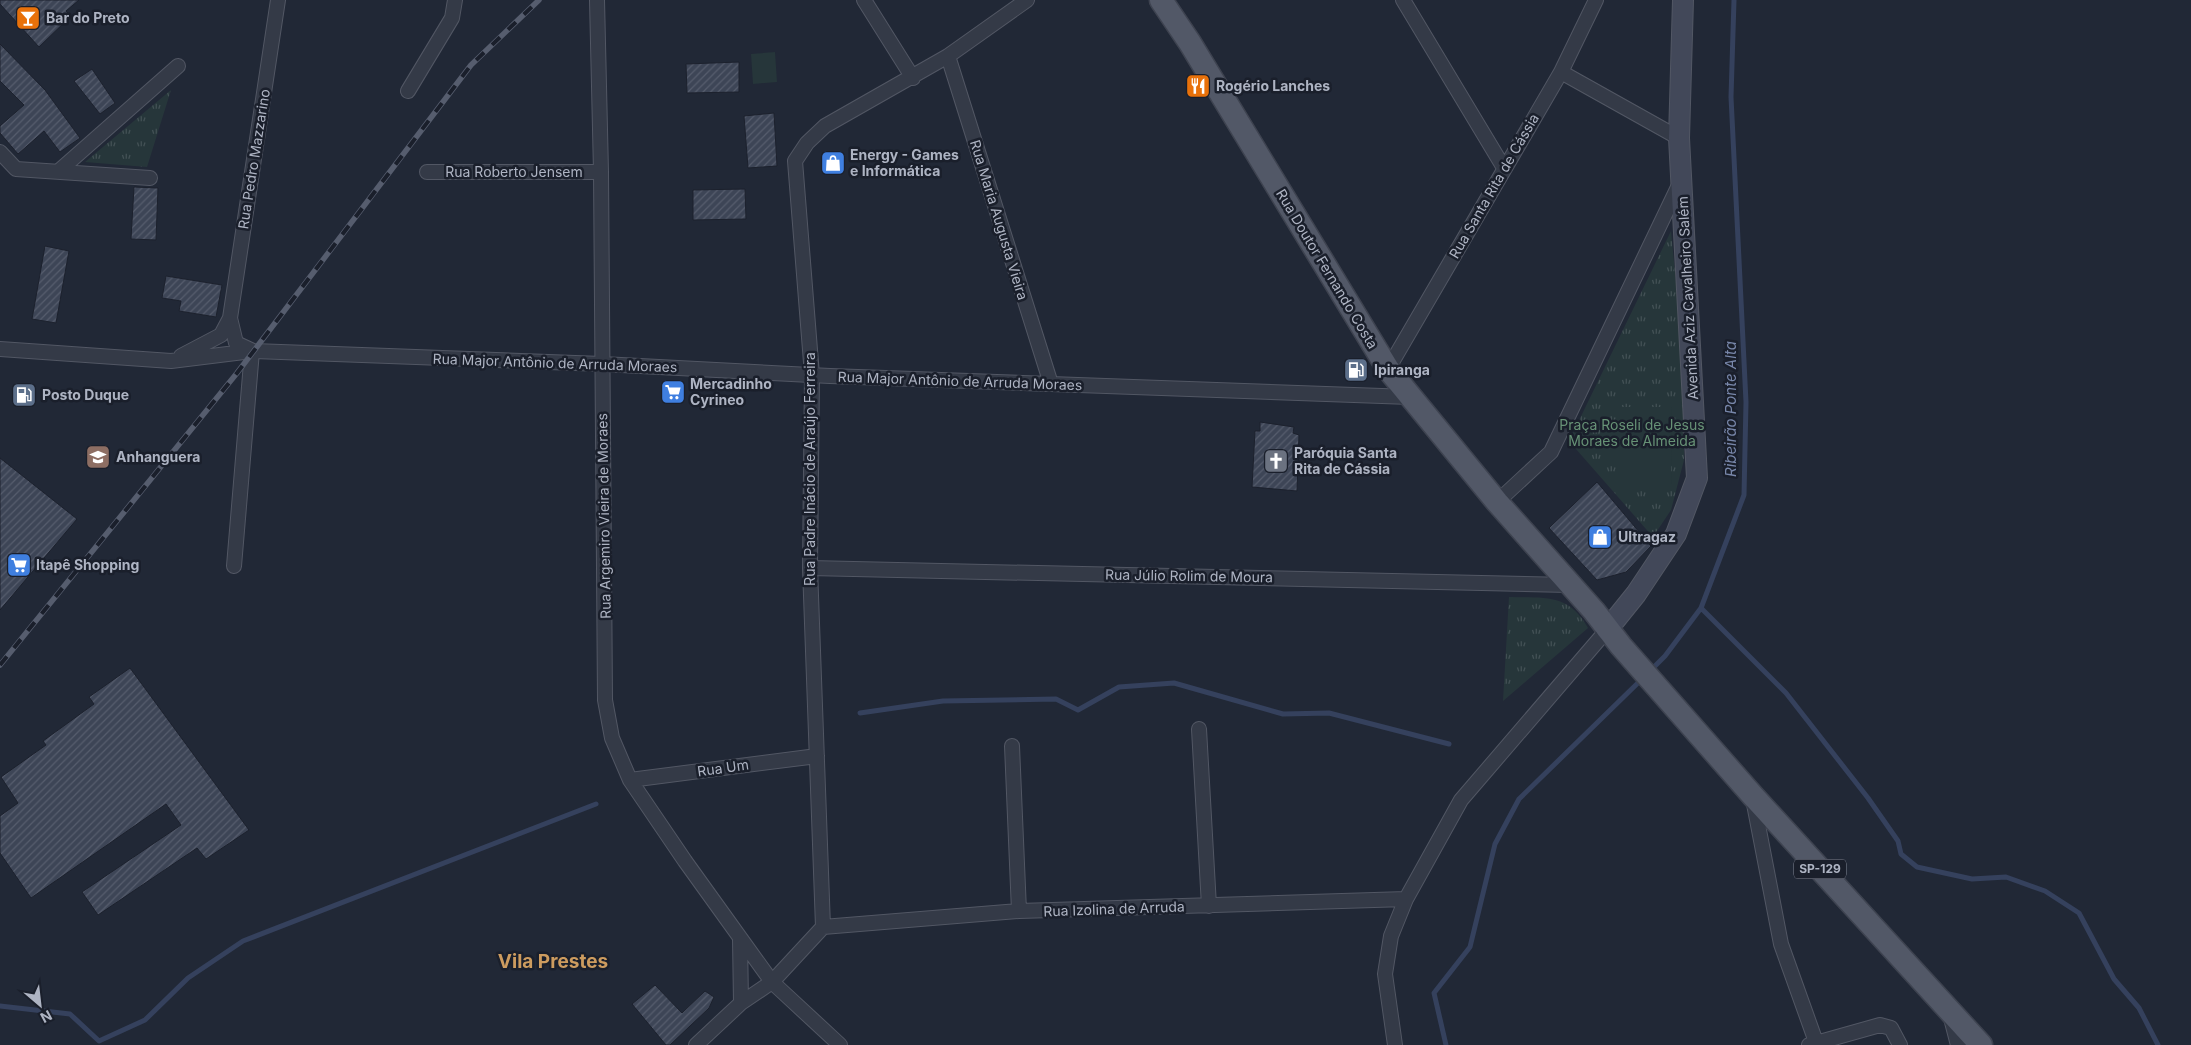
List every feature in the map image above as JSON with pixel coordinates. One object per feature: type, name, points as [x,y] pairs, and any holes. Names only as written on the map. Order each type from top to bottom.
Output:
[{"type":"main road","name":"Rua Doutor Fernando Costa","points":[[1161,0],[1190,42],[1388,369],[1496,502],[1753,796]]},
{"type":"main road","name":"Avenida Aziz Cavalheiro Salém","points":[[1607,630],[1636,594],[1676,534],[1697,478],[1679,138],[1683,0]]},
{"type":"main road","name":"SP-129","points":[[1753,796],[1981,1045]]},
{"type":"street","name":"Rua Pedro Mazzarino","points":[[172,361],[221,335],[230,318],[278,0]]},
{"type":"street","points":[[408,91],[452,18],[455,0]]},
{"type":"street","name":"Rua Argemiro Vieira de Moraes","points":[[597,0],[601,172],[606,700],[612,738],[630,780],[740,939],[772,982],[840,1045]]},
{"type":"street","points":[[864,0],[913,78]]},
{"type":"street","name":"Rua Padre Inácio de Araújo Ferreira","points":[[823,927],[810,568],[812,375],[795,162],[808,142],[825,126],[913,78],[948,56],[1027,0]]},
{"type":"street","points":[[1403,0],[1504,168]]},
{"type":"street","name":"Rua Santa Rita de Cássia","points":[[1388,369],[1561,72],[1596,0]]},
{"type":"street","name":"Rua Maria Augusta Vieira","points":[[948,56],[1051,384]]},
{"type":"street","points":[[60,170],[178,66]]},
{"type":"street","points":[[1561,72],[1679,138]]},
{"type":"street","points":[[0,152],[16,169],[60,170],[150,178]]},
{"type":"street","name":"Rua Roberto Jensem","points":[[427,172],[601,172]]},
{"type":"street","points":[[1496,502],[1551,452],[1682,180]]},
{"type":"street","name":"Rua Pedro Mazzarino","points":[[230,318],[236,343],[252,351]]},
{"type":"street","name":"Rua Major Antônio de Arruda Moraes","points":[[0,349],[172,361],[252,351],[602,364],[812,375],[1410,397]]},
{"type":"street","points":[[234,566],[252,351]]},
{"type":"street","name":"Rua Júlio Rolim de Moura","points":[[810,568],[1569,585]]},
{"type":"street","points":[[1395,1045],[1384,974],[1391,936],[1406,899],[1461,800],[1607,630]]},
{"type":"street","points":[[1199,729],[1209,906]]},
{"type":"street","points":[[1012,746],[1019,912]]},
{"type":"street","name":"Rua Um","points":[[630,780],[817,756]]},
{"type":"street","points":[[1753,796],[1781,944],[1812,1044],[1880,1025],[1891,1028],[1900,1045]]},
{"type":"street","name":"Rua Izolina de Arruda","points":[[823,927],[1019,912],[1406,899]]},
{"type":"street","points":[[696,1045],[741,1003],[772,982],[823,927]]},
{"type":"street","points":[[740,939],[741,1003]]},
{"type":"street","points":[[1950,1010],[1960,1045]]},
{"type":"green space","points":[[775,52],[777,82],[753,84],[751,54]]},
{"type":"green space","points":[[171,90],[147,167],[85,162]]},
{"type":"green space","name":"Praça Roseli de Jesus Moraes de Almeida","points":[[1671,231],[1684,367],[1684,460],[1671,510],[1653,537],[1569,441]]},
{"type":"green space","points":[[1616,407],[1672,407],[1671,484],[1616,484]]},
{"type":"green space","points":[[1509,597],[1544,598],[1564,603],[1581,617],[1588,628],[1503,701]]},
{"type":"building","points":[[0,0],[79,0],[66,11],[71,16],[39,47],[0,4]]},
{"type":"building","points":[[0,44],[45,90],[80,138],[60,152],[44,131],[18,154],[0,133],[0,126],[24,105],[0,81]]},
{"type":"building","points":[[739,62],[739,92],[687,93],[686,64]]},
{"type":"building","points":[[92,69],[115,103],[100,114],[74,81]]},
{"type":"building","points":[[774,113],[777,166],[748,168],[744,116]]},
{"type":"building","points":[[134,187],[158,188],[156,240],[131,239]]},
{"type":"building","points":[[745,189],[746,219],[693,220],[693,190]]},
{"type":"building","points":[[45,246],[69,251],[56,323],[32,319]]},
{"type":"building","points":[[166,276],[222,285],[216,317],[179,311],[181,301],[162,298]]},
{"type":"building","name":"Paróquia Santa Rita de Cássia","points":[[1260,422],[1294,427],[1293,433],[1299,435],[1297,491],[1252,487],[1255,431],[1260,431]]},
{"type":"building","name":"Itapê Shopping","points":[[0,458],[77,519],[0,610]]},
{"type":"building","name":"Ultragaz","points":[[1597,482],[1651,546],[1626,572],[1597,580],[1549,528]]},
{"type":"building","points":[[130,668],[249,830],[206,859],[197,848],[98,915],[82,892],[181,825],[166,804],[31,898],[0,853],[0,816],[18,803],[1,777],[46,745],[43,741],[94,704],[89,697]]},
{"type":"building","points":[[655,985],[682,1013],[705,991],[714,997],[709,1008],[670,1045],[666,1045],[632,1004]]},
{"type":"waterway","name":"Ribeirão Ponte Alta","points":[[1651,670],[1665,656],[1701,608],[1744,495],[1746,402],[1731,97],[1734,0]]},
{"type":"waterway","points":[[1701,608],[1786,693],[1868,798],[1898,841],[1901,854],[1917,867],[1972,879],[2006,877],[2045,891],[2079,913],[2114,979],[2139,1008],[2158,1045]]},
{"type":"waterway","name":"Ribeirão Ponte Alta","points":[[1446,1045],[1434,993],[1470,947],[1495,844],[1519,799],[1643,678]]},
{"type":"waterway","points":[[860,713],[943,701],[1056,699],[1078,710],[1119,687],[1174,683],[1283,714],[1329,713],[1449,744]]},
{"type":"waterway","points":[[0,1006],[70,1014],[99,1041],[145,1020],[188,978],[243,941],[596,804]]},
{"type":"railway","points":[[0,665],[237,373],[471,65],[539,0]]},
{"type":"place","name":"Bar do Preto","points":[[28,18]]},
{"type":"place","name":"Rogério Lanches","points":[[1198,86]]},
{"type":"place","name":"Energy - Games e Informática","points":[[833,163]]},
{"type":"place","name":"Ipiranga","points":[[1356,370]]},
{"type":"place","name":"Mercadinho Cyrineo","points":[[673,392]]},
{"type":"place","name":"Posto Duque","points":[[24,395]]},
{"type":"place","name":"Anhanguera","points":[[98,457]]},
{"type":"place","name":"Paróquia Santa Rita de Cássia","points":[[1276,461]]},
{"type":"place","name":"Ultragaz","points":[[1600,537]]},
{"type":"place","name":"Itapê Shopping","points":[[19,565]]},
{"type":"district","name":"Vila Prestes","points":[[553,961]]}]
